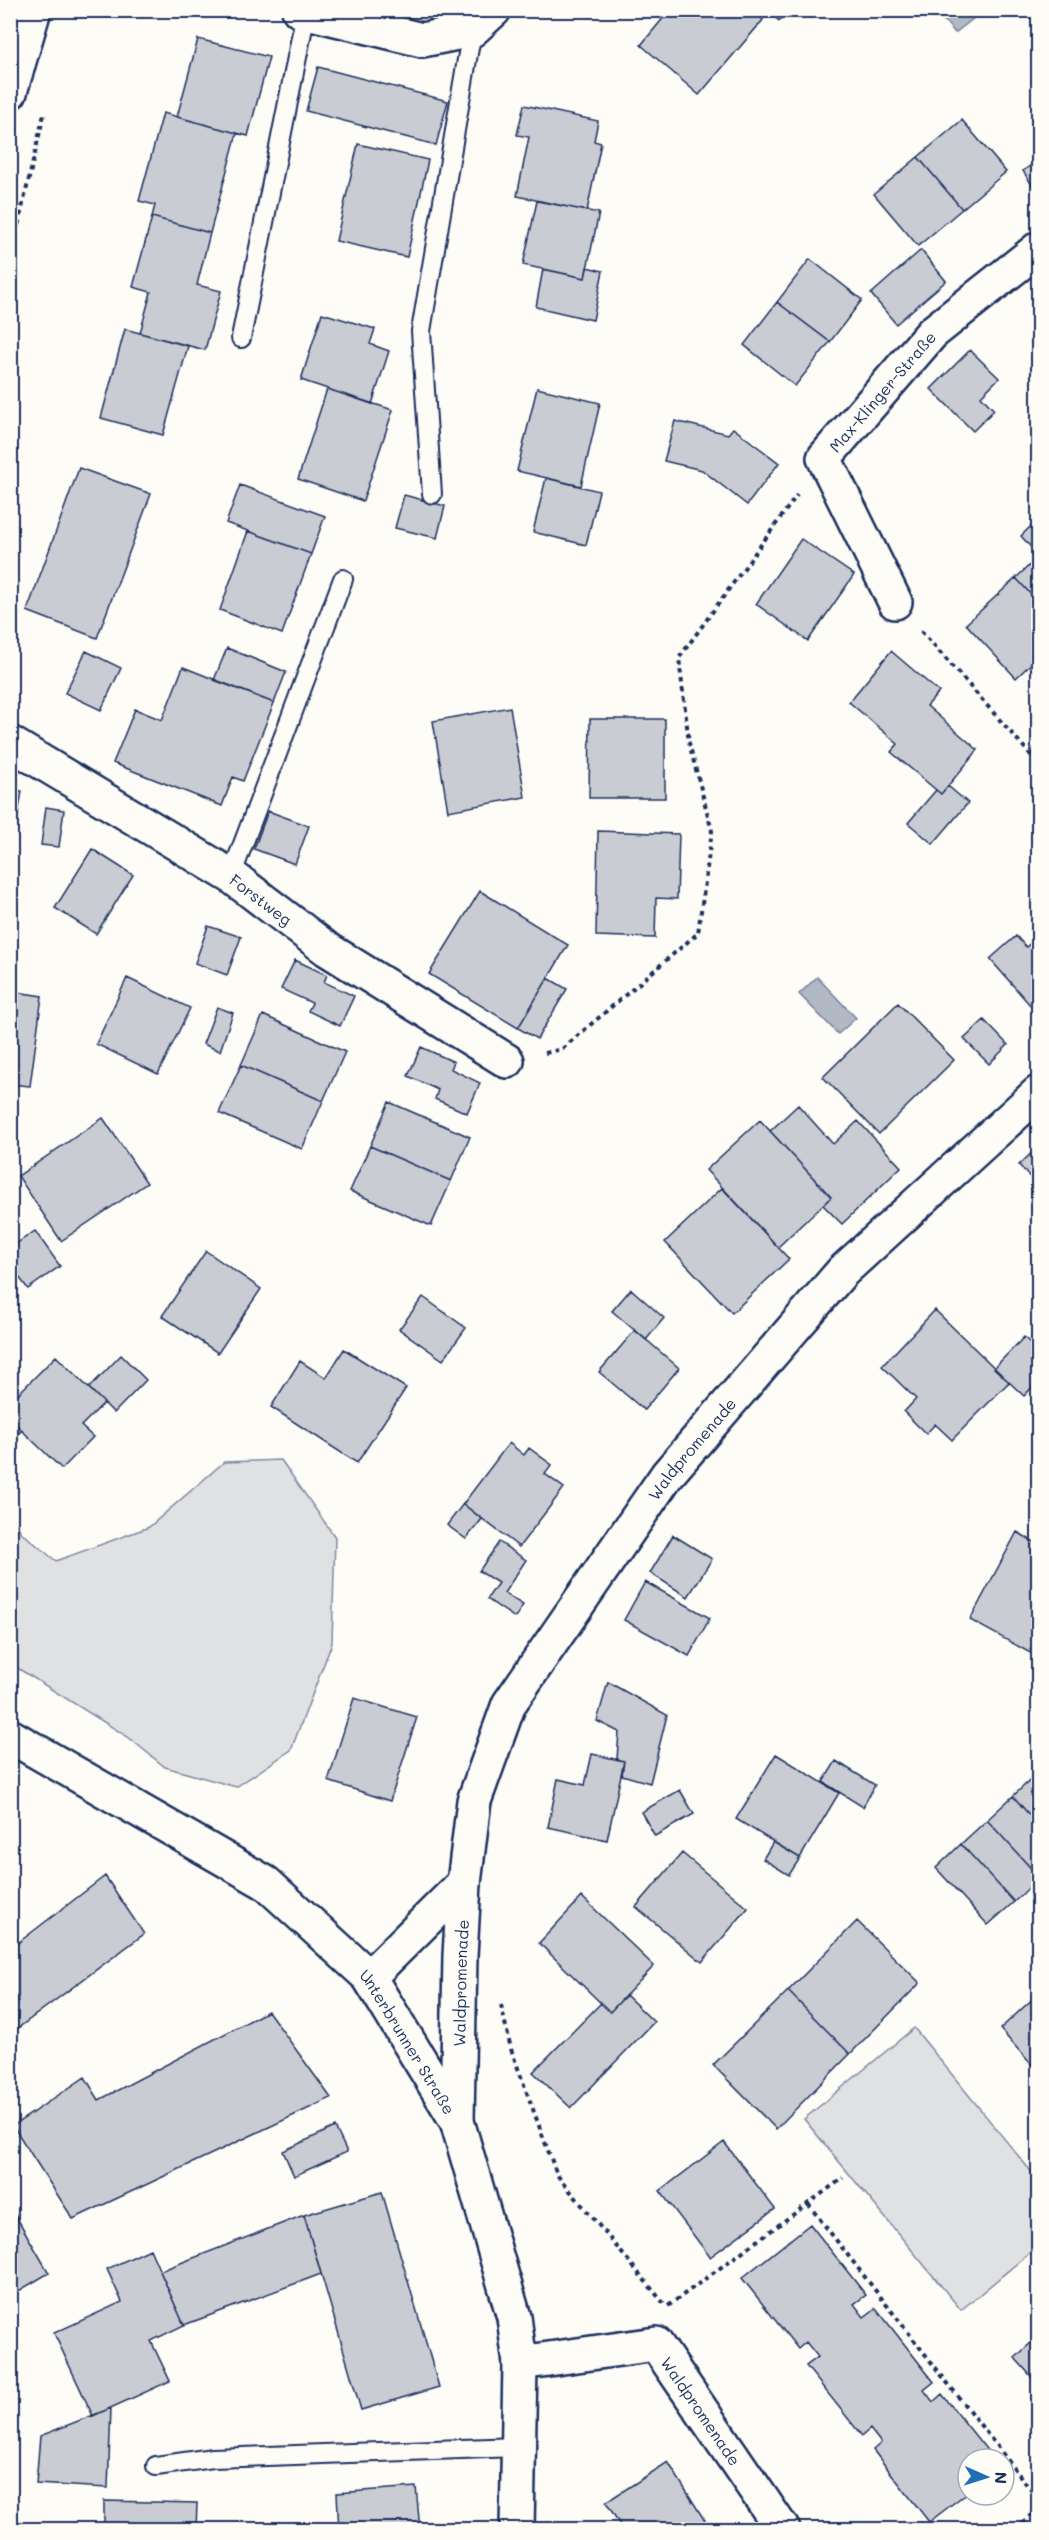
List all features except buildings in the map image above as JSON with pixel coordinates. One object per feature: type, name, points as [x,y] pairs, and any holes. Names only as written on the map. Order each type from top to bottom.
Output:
[{"type":"street","points":[[10,92],[34,10]]},
{"type":"street","points":[[303,11],[342,15],[422,40],[483,20]]},
{"type":"street","name":"Max-Klinger-Straße","points":[[895,602],[824,458],[932,333],[1038,249]]},
{"type":"street","name":"Forstweg","points":[[10,743],[231,876],[327,949],[507,1061]]},
{"type":"street","name":"Waldpromenade","points":[[457,2121],[464,1882],[474,1801],[509,1704],[667,1475],[842,1272],[1038,1092]]},
{"type":"street","name":"Unterbrunner Straße","points":[[10,1736],[266,1883],[369,1977],[457,2121],[514,2317],[520,2363],[517,2529]]},
{"type":"street","name":"Waldpromenade","points":[[369,1977],[464,1882]]},
{"type":"street","name":"Waldpromenade","points":[[520,2363],[656,2344],[783,2529]]},
{"type":"lane","points":[[241,338],[303,11]]},
{"type":"lane","points":[[432,494],[421,332],[483,20]]},
{"type":"lane","points":[[231,876],[343,579]]},
{"type":"lane","points":[[156,2466],[213,2458],[519,2447]]},
{"type":"path","points":[[10,260],[45,110]]},
{"type":"path","points":[[507,1061],[562,1049],[698,933],[712,831],[689,743],[679,658],[824,458]]},
{"type":"path","points":[[895,602],[1038,763]]},
{"type":"path","points":[[499,1995],[511,2049],[557,2175],[667,2307]]},
{"type":"path","points":[[656,2344],[667,2307],[843,2178]]},
{"type":"path","points":[[808,2204],[1038,2499]]},
{"type":"path","points":[[1016,2529],[1038,2508]]},
{"type":"shaded area","points":[[936,11],[974,11],[978,15],[955,33]]},
{"type":"shaded area","points":[[817,977],[856,1018],[838,1034],[799,994]]},
{"type":"shaded area","points":[[281,1460],[335,1537],[332,1643],[291,1750],[236,1787],[165,1767],[128,1737],[11,1664],[11,1516],[21,1532],[56,1561],[149,1527],[224,1462]]},
{"type":"shaded area","points":[[914,2028],[1038,2180],[1038,2246],[961,2310],[804,2119]]}]
